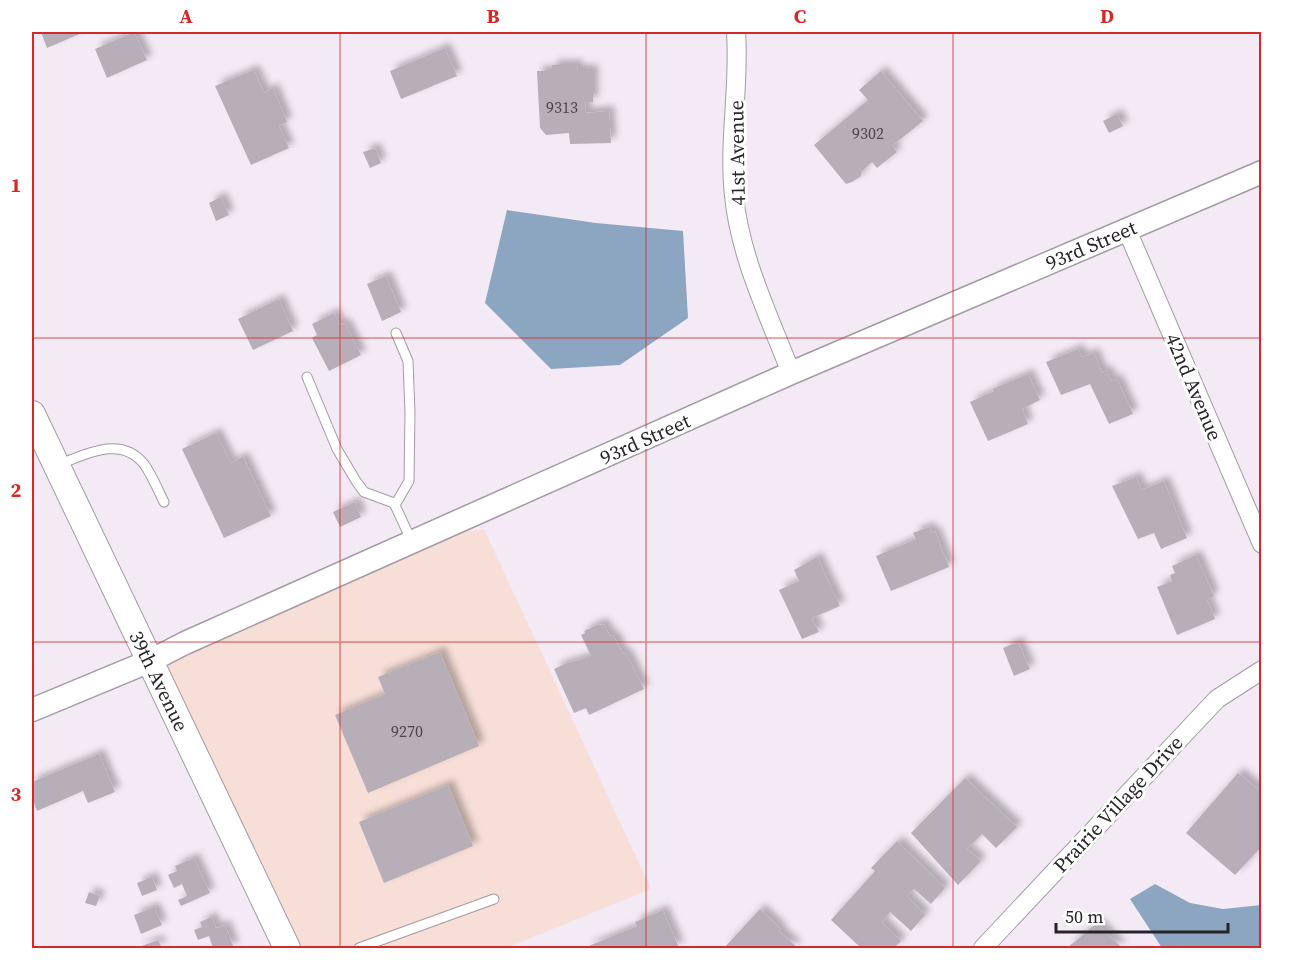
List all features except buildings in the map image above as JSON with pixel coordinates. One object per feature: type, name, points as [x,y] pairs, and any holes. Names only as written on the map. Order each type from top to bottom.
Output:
[{"type":"main road","name":"39th Avenue","points":[[32,414],[287,948]]},
{"type":"street","name":"41st Avenue","points":[[736,32],[738,52],[732,148],[734,196],[743,246],[791,373]]},
{"type":"street","name":"93rd Street","points":[[32,710],[150,661],[185,643],[791,373],[1262,172]]},
{"type":"street","name":"42nd Avenue","points":[[1127,230],[1262,544]]},
{"type":"street","name":"Prairie Village Drive","points":[[983,948],[1218,699],[1262,670]]},
{"type":"lane","points":[[395,506],[410,481],[408,361],[396,333]]},
{"type":"lane","points":[[307,377],[337,449],[356,481],[364,492],[394,503],[412,542]]},
{"type":"lane","points":[[56,466],[98,450],[114,448],[127,450],[145,466],[164,502]]},
{"type":"lane","points":[[359,948],[494,899]]},
{"type":"shaded area","points":[[484,529],[651,889],[506,948],[287,948],[150,661],[424,537]]},
{"type":"water","points":[[507,210],[596,223],[683,231],[688,318],[620,365],[551,369],[485,303]]},
{"type":"water","points":[[1155,884],[1190,903],[1223,909],[1261,905],[1261,948],[1162,948],[1130,899]]}]
